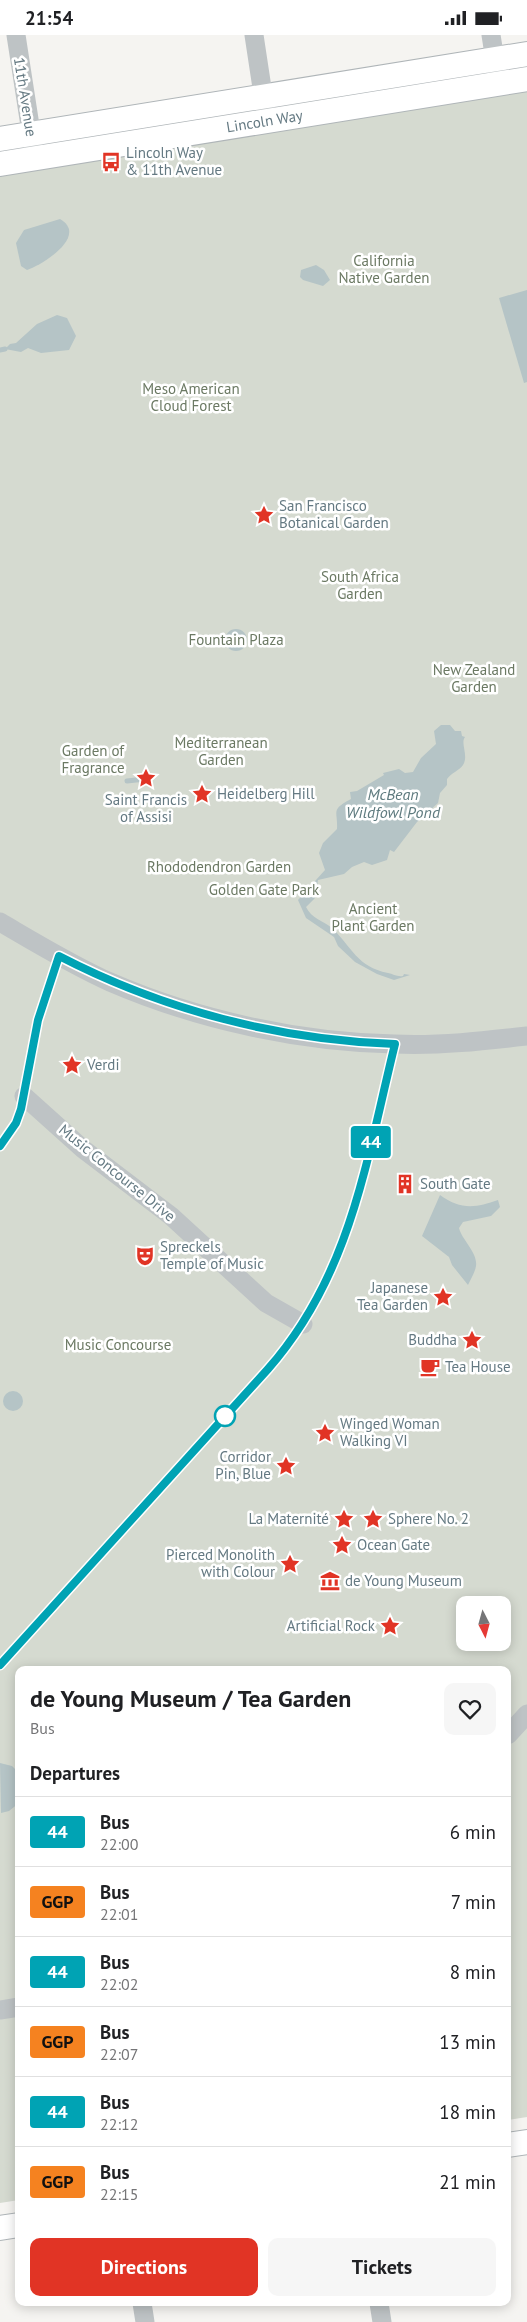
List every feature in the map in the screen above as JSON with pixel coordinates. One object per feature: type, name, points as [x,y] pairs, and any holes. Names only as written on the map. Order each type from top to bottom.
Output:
[{"type":"main road","name":"Lincoln Way","points":[[0,139],[527,54]]},
{"type":"main road","name":"Lincoln Way","points":[[0,164],[527,79]]},
{"type":"main road","points":[[511,2145],[527,2142]]},
{"type":"main road","points":[[0,2228],[15,2226]]},
{"type":"street","name":"11th Avenue","points":[[16,35],[35,159]]},
{"type":"street","points":[[254,35],[268,121]]},
{"type":"street","points":[[491,35],[499,83]]},
{"type":"street","points":[[0,922],[59,956],[111,982],[165,1003],[253,1026],[312,1037],[387,1044],[447,1043],[527,1036]]},
{"type":"street","name":"Music Concourse Drive","points":[[24,1096],[82,1149],[172,1216],[266,1303],[303,1324]]},
{"type":"street","points":[[511,1732],[527,1714]]},
{"type":"street","points":[[0,2009],[15,2007]]},
{"type":"street","points":[[142,2306],[145,2322]]},
{"type":"street","points":[[379,2306],[382,2322]]},
{"type":"green space","name":"Golden Gate Park","points":[[527,90],[527,2117],[511,2120],[511,1666],[15,1666],[15,2201],[0,2203],[0,175]]},
{"type":"water","points":[[60,219],[68,226],[69,233],[60,249],[34,267],[27,270],[21,266],[16,243],[24,230]]},
{"type":"water","points":[[316,265],[324,270],[330,280],[323,286],[303,280],[300,277],[301,270]]},
{"type":"water","points":[[527,290],[527,382],[524,383],[499,298]]},
{"type":"water","points":[[57,315],[67,318],[76,336],[69,350],[41,353],[28,348],[21,352],[5,349],[10,344],[16,343],[37,324]]},
{"type":"water","points":[[236,629],[246,636],[247,640],[240,650],[236,651],[226,644],[225,640],[232,630]]},
{"type":"water","name":"McBean Wildfowl Pond","points":[[441,725],[450,725],[455,731],[461,731],[462,736],[465,737],[463,743],[465,761],[462,767],[447,779],[447,785],[440,793],[438,803],[417,822],[394,852],[390,850],[387,860],[372,865],[364,862],[352,867],[344,874],[318,880],[315,898],[306,907],[314,917],[332,928],[356,955],[369,966],[397,976],[410,975],[394,980],[377,974],[355,962],[338,946],[334,937],[306,918],[298,900],[325,870],[319,853],[323,843],[337,829],[336,811],[351,799],[350,792],[357,791],[384,775],[383,773],[399,769],[405,773],[413,772],[421,758],[436,744],[434,731]]},
{"type":"water","points":[[440,1195],[454,1203],[468,1206],[482,1205],[498,1200],[500,1207],[491,1216],[463,1222],[459,1228],[476,1261],[475,1271],[468,1285],[452,1265],[449,1257],[422,1236]]},
{"type":"water","points":[[13,1391],[20,1394],[23,1401],[20,1408],[13,1411],[6,1408],[3,1401],[6,1394]]},
{"type":"water","points":[[0,1763],[12,1766],[15,1769],[15,1806],[9,1811],[1,1813]]},
{"type":"waterway","points":[[0,350],[5,349]]},
{"type":"waterway","points":[[127,781],[145,779]]},
{"type":"bus line","name":"44","points":[[0,1146],[16,1123],[21,1109],[38,1020],[59,956],[138,993],[165,1003],[215,1017],[312,1037],[395,1044],[345,1235],[335,1265],[321,1294],[303,1324],[268,1369],[0,1665]]},
{"type":"place","name":"Lincoln Way & 11th Avenue","points":[[111,162]]},
{"type":"place","name":"San Francisco Botanical Garden","points":[[264,515]]},
{"type":"place","name":"Saint Francis of Assisi","points":[[146,778]]},
{"type":"place","name":"Heidelberg Hill","points":[[202,794]]},
{"type":"place","name":"Verdi","points":[[72,1065]]},
{"type":"place","name":"South Gate","points":[[405,1184]]},
{"type":"place","name":"Spreckels Temple of Music","points":[[145,1256]]},
{"type":"place","name":"Japanese Tea Garden","points":[[443,1297]]},
{"type":"place","name":"Buddha","points":[[472,1340]]},
{"type":"place","name":"Tea House","points":[[430,1367]]},
{"type":"place","name":"Winged Woman Walking VI","points":[[325,1433]]},
{"type":"place","name":"Corridor Pin, Blue","points":[[286,1466]]},
{"type":"place","name":"La Maternité","points":[[344,1519]]},
{"type":"place","name":"Sphere No. 2","points":[[373,1519]]},
{"type":"place","name":"Ocean Gate","points":[[342,1545]]},
{"type":"place","name":"Pierced Monolith with Colour","points":[[290,1564]]},
{"type":"place","name":"de Young Museum","points":[[330,1581]]},
{"type":"place","name":"Artificial Rock","points":[[390,1626]]},
{"type":"park label","name":"California Native Garden","points":[[384,270]]},
{"type":"park label","name":"Meso American Cloud Forest","points":[[191,398]]},
{"type":"park label","name":"South Africa Garden","points":[[360,586]]},
{"type":"park label","name":"Fountain Plaza","points":[[236,640]]},
{"type":"park label","name":"New Zealand Garden","points":[[474,678]]},
{"type":"park label","name":"Mediterranean Garden","points":[[221,752]]},
{"type":"park label","name":"Garden of Fragrance","points":[[93,760]]},
{"type":"park label","name":"Rhododendron Garden","points":[[219,867]]},
{"type":"park label","name":"Ancient Plant Garden","points":[[373,918]]},
{"type":"park label","name":"Music Concourse","points":[[118,1345]]}]
